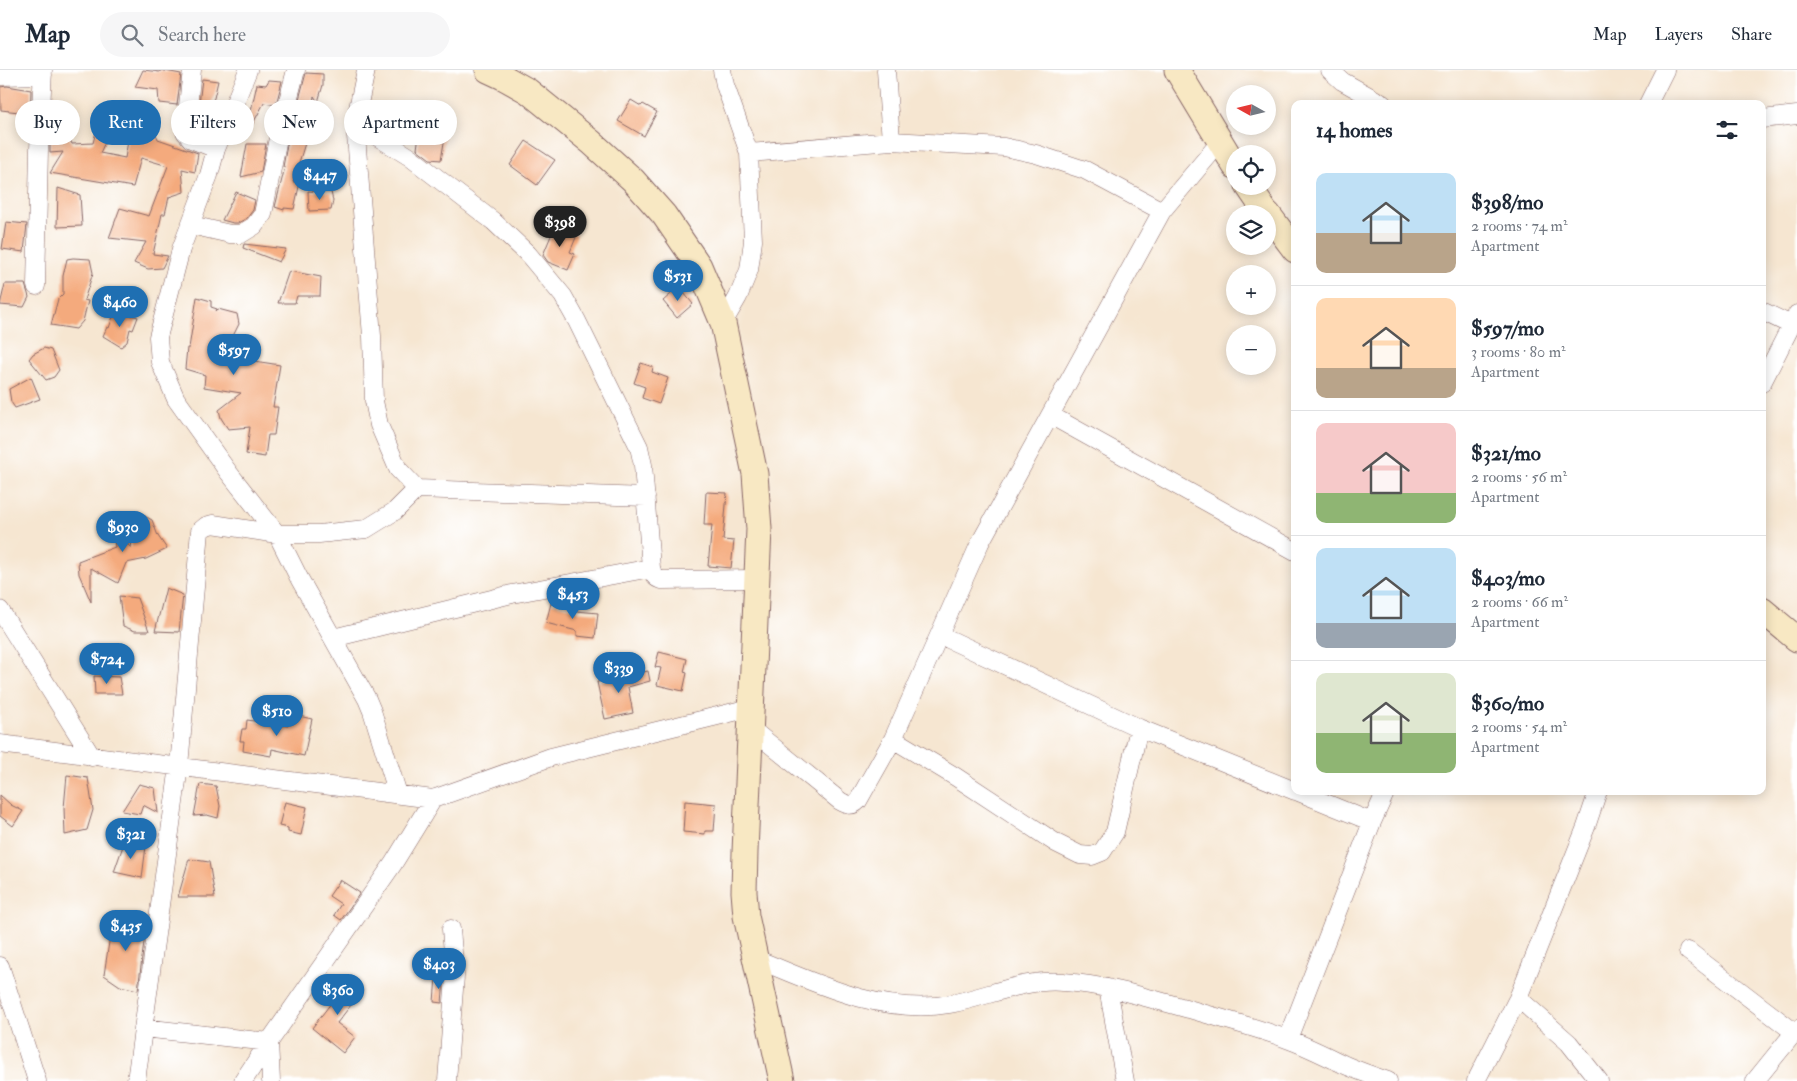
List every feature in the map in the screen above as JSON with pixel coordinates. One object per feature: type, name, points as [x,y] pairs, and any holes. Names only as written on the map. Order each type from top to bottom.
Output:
[{"type":"street","points":[[192,70],[185,132],[190,139],[216,149]]},
{"type":"street","points":[[248,70],[216,149],[209,175],[181,250],[158,337],[160,362],[176,399],[229,473],[277,534],[299,578],[360,684],[372,711],[398,794]]},
{"type":"street","points":[[191,225],[230,234],[241,234],[254,226],[263,214],[277,143],[296,70]]},
{"type":"street","points":[[360,100],[366,70]]},
{"type":"street","points":[[488,70],[528,91],[591,142],[633,180],[664,215],[699,266],[723,323],[755,474],[759,529],[744,892],[746,916],[754,958],[782,1081]]},
{"type":"street","points":[[722,70],[729,98],[749,152],[753,241],[749,270],[738,296],[723,323]]},
{"type":"street","points":[[886,70],[891,141]]},
{"type":"street","points":[[1178,70],[1226,152]]},
{"type":"street","points":[[1650,100],[1665,70]]},
{"type":"street","points":[[0,76],[43,73],[39,149],[36,286]]},
{"type":"street","points":[[1338,74],[1377,100]]},
{"type":"street","points":[[1766,119],[1797,115]]},
{"type":"street","points":[[749,152],[891,141],[1004,147],[1036,154],[1085,170],[1162,211]]},
{"type":"street","points":[[750,718],[840,801],[850,805],[855,804],[862,796],[893,739],[980,543],[1050,415],[1162,211],[1220,142]]},
{"type":"street","points":[[357,145],[372,336],[374,401],[379,425],[398,469],[417,489],[646,497]]},
{"type":"street","points":[[391,145],[410,157],[493,222],[528,254],[563,296],[578,321],[639,447],[643,465],[651,568],[654,576],[662,580],[756,579]]},
{"type":"street","points":[[1276,226],[1291,245]]},
{"type":"street","points":[[1766,312],[1794,320],[1766,375]]},
{"type":"street","points":[[1050,415],[1291,549]]},
{"type":"street","points":[[136,1081],[179,766],[200,531],[206,526],[214,524],[277,534],[320,534],[366,529],[395,511],[417,489]]},
{"type":"street","points":[[333,638],[512,594],[651,568]]},
{"type":"street","points":[[0,610],[92,757]]},
{"type":"street","points":[[1766,613],[1797,639]]},
{"type":"street","points":[[940,635],[1139,728],[1291,789]]},
{"type":"street","points":[[0,744],[433,799],[551,756],[750,718]]},
{"type":"street","points":[[893,739],[956,777],[1056,843],[1080,855],[1092,856],[1102,852],[1115,832],[1139,728]]},
{"type":"street","points":[[1305,795],[1372,822]]},
{"type":"street","points":[[1288,1039],[1384,795]]},
{"type":"street","points":[[1476,1081],[1518,998],[1586,827],[1597,795]]},
{"type":"street","points":[[243,1081],[393,864],[433,799]]},
{"type":"street","points":[[447,1081],[455,976],[451,929]]},
{"type":"street","points":[[1688,950],[1796,1031],[1755,1081]]},
{"type":"street","points":[[754,958],[830,988],[883,1003],[907,1006],[950,1004],[1038,983],[1054,981],[1108,988],[1288,1039],[1382,1080]]},
{"type":"street","points":[[0,966],[37,1081]]},
{"type":"street","points":[[1108,988],[1125,1081]]},
{"type":"street","points":[[1518,998],[1569,1043],[1599,1081]]},
{"type":"street","points":[[142,1028],[269,1042]]},
{"type":"street","points":[[269,1042],[271,1081]]},
{"type":"building","points":[[143,70],[160,72],[160,70],[181,74],[178,100],[171,100],[171,104],[161,103],[158,90],[135,87]]},
{"type":"building","points":[[306,73],[323,74],[323,85],[319,100],[314,96],[313,100],[299,100]]},
{"type":"building","points":[[202,79],[218,81],[213,100],[199,100]]},
{"type":"building","points":[[269,80],[282,81],[277,100],[264,100],[254,122],[253,100],[257,84],[266,85]]},
{"type":"building","points":[[7,86],[31,90],[31,100],[15,100],[15,112],[1,110],[0,87]]},
{"type":"building","points":[[631,100],[657,112],[644,136],[618,121]]},
{"type":"building","points":[[161,140],[198,153],[195,172],[182,169],[184,192],[169,197],[165,214],[162,214],[153,254],[168,256],[162,268],[148,269],[134,263],[146,242],[109,238],[120,208],[149,216],[168,166],[141,158],[133,187],[50,173],[63,152],[50,153],[50,145],[90,143],[90,145],[104,145],[100,153],[125,158],[127,145],[161,145]]},
{"type":"building","points":[[526,141],[555,160],[537,185],[510,165]]},
{"type":"building","points":[[247,145],[266,145],[261,172],[241,177]]},
{"type":"building","points":[[287,145],[304,145],[293,182],[300,182],[294,209],[284,208],[284,210],[275,207],[285,167],[283,167]]},
{"type":"building","points":[[418,145],[444,145],[441,160],[430,159],[417,149]]},
{"type":"building","points":[[58,188],[80,195],[82,226],[57,227]]},
{"type":"building","points":[[308,191],[331,192],[333,201],[331,210],[309,211]]},
{"type":"building","points":[[236,192],[255,200],[253,210],[247,218],[238,223],[222,220]]},
{"type":"building","points":[[6,222],[27,224],[24,252],[2,249]]},
{"type":"building","points":[[555,226],[577,235],[570,252],[575,254],[568,270],[548,262],[543,255]]},
{"type":"building","points":[[244,244],[286,249],[279,262],[243,248]]},
{"type":"building","points":[[67,259],[90,259],[93,273],[84,300],[88,301],[83,321],[76,329],[51,325],[58,299],[63,294],[63,276]]},
{"type":"building","points":[[289,271],[321,277],[320,296],[297,296],[295,303],[278,303]]},
{"type":"building","points":[[5,284],[25,284],[29,297],[24,307],[0,305]]},
{"type":"building","points":[[679,287],[693,304],[677,318],[663,301]]},
{"type":"building","points":[[197,297],[211,301],[211,307],[217,309],[216,311],[218,309],[237,314],[239,324],[222,358],[235,358],[280,365],[273,407],[278,407],[274,435],[268,435],[265,457],[246,454],[250,427],[228,429],[221,418],[219,410],[241,393],[204,387],[205,375],[185,369]]},
{"type":"building","points":[[115,311],[138,317],[133,330],[130,329],[127,342],[121,347],[103,336],[107,327],[109,328]]},
{"type":"building","points":[[44,348],[51,350],[59,370],[54,377],[46,380],[29,359],[33,354]]},
{"type":"building","points":[[641,363],[653,367],[652,372],[668,378],[659,404],[642,398],[645,387],[634,383]]},
{"type":"building","points":[[31,377],[40,399],[15,408],[11,402],[9,389]]},
{"type":"building","points":[[706,492],[727,493],[723,540],[734,541],[731,568],[708,566],[712,525],[704,525]]},
{"type":"building","points":[[136,511],[152,520],[158,536],[167,549],[146,559],[126,563],[118,583],[91,568],[91,602],[79,574],[78,561],[115,547],[113,528],[131,548]]},
{"type":"building","points":[[166,588],[183,595],[179,632],[155,631]]},
{"type":"building","points":[[119,596],[137,598],[149,631],[135,631],[123,626]]},
{"type":"building","points":[[551,603],[576,609],[576,611],[598,613],[595,638],[577,636],[577,631],[546,623]]},
{"type":"building","points":[[659,652],[687,659],[684,672],[687,673],[683,691],[657,685],[661,668],[655,667]]},
{"type":"building","points":[[648,671],[650,681],[628,687],[633,713],[605,719],[597,682]]},
{"type":"building","points":[[94,676],[119,677],[122,694],[95,694]]},
{"type":"building","points":[[290,714],[312,719],[304,756],[272,749],[271,756],[243,751],[244,741],[240,741],[242,729],[246,729],[247,720],[288,726]]},
{"type":"building","points":[[67,775],[88,778],[93,810],[87,830],[65,835],[64,808]]},
{"type":"building","points":[[139,784],[155,788],[158,813],[143,805],[140,814],[122,811]]},
{"type":"building","points":[[200,784],[216,786],[220,806],[218,818],[207,815],[194,816]]},
{"type":"building","points":[[0,795],[11,805],[23,811],[13,826],[0,816]]},
{"type":"building","points":[[685,801],[716,804],[714,831],[705,831],[705,834],[683,832]]},
{"type":"building","points":[[285,802],[307,807],[301,835],[288,832],[288,828],[279,826]]},
{"type":"building","points":[[124,843],[146,846],[142,878],[114,872]]},
{"type":"building","points":[[189,859],[209,862],[215,897],[178,897]]},
{"type":"building","points":[[340,880],[360,893],[341,920],[334,915],[341,904],[329,896]]},
{"type":"building","points":[[113,916],[145,920],[138,990],[120,986],[104,975]]},
{"type":"building","points":[[343,977],[359,988],[358,996],[337,1023],[355,1037],[343,1053],[312,1028],[335,998],[331,995]]},
{"type":"building","points":[[436,977],[444,978],[442,1003],[434,1002]]}]
